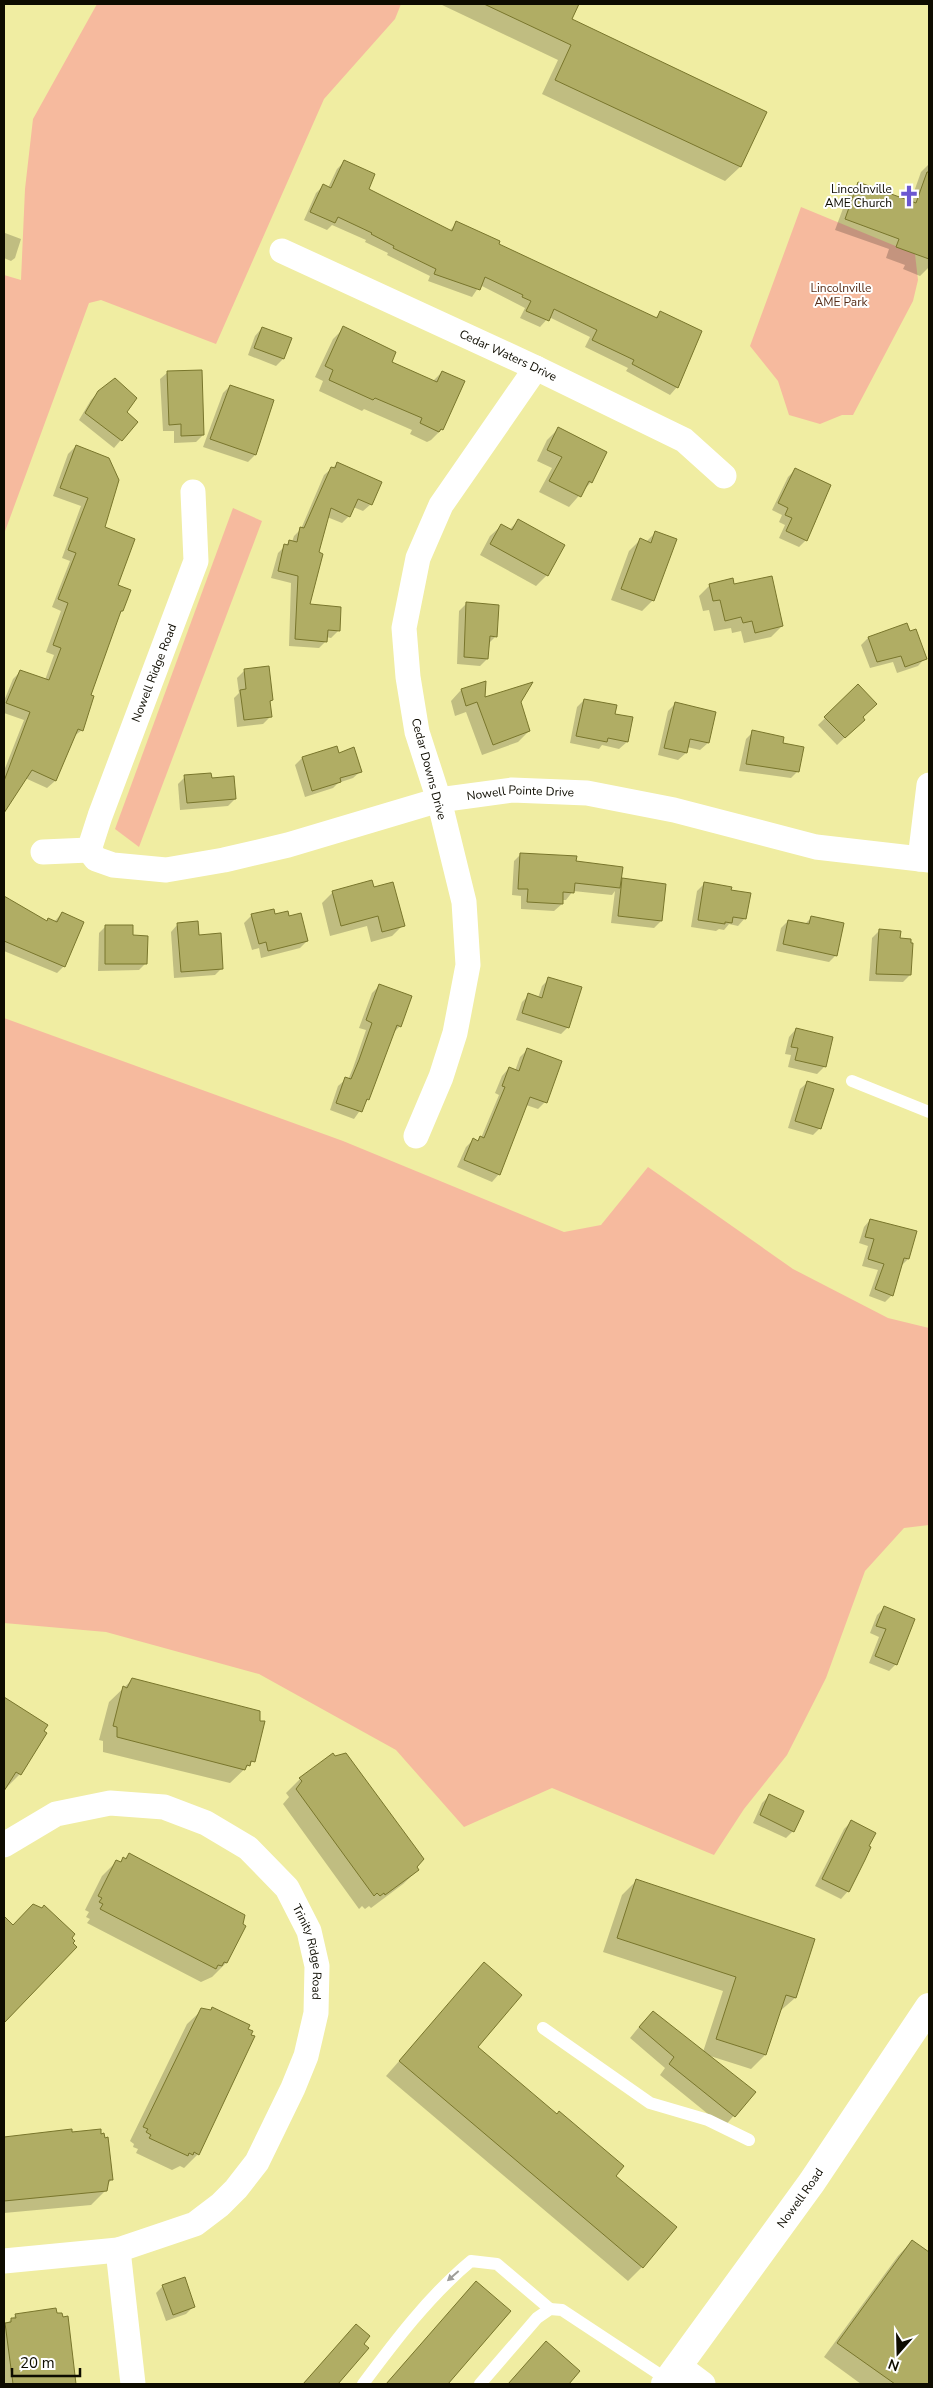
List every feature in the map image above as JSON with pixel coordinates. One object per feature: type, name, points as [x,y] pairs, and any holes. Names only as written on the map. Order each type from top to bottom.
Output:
[{"type":"street","name":"Cedar Waters Drive","points":[[282,251],[536,368],[684,440],[724,476]]},
{"type":"street","name":"Cedar Downs Drive","points":[[416,1136],[441,1077],[455,1033],[468,965],[464,902],[439,800],[417,732],[408,677],[404,628],[418,558],[441,505],[536,368]]},
{"type":"street","name":"Nowell Ridge Road","points":[[89,850],[196,561],[193,492]]},
{"type":"street","points":[[925,859],[929,785]]},
{"type":"street","name":"Nowell Pointe Drive","points":[[89,850],[96,859],[113,865],[166,870],[224,860],[288,845],[439,800],[512,790],[587,793],[674,810],[816,847],[925,859]]},
{"type":"street","points":[[43,852],[89,850]]},
{"type":"street","name":"Trinity Ridge Road","points":[[4,1845],[56,1814],[110,1803],[164,1807],[206,1824],[248,1848],[286,1888],[309,1931],[317,1966],[316,2013],[306,2056],[293,2088],[257,2162],[236,2189],[220,2205],[195,2224],[118,2250],[4,2261]]},
{"type":"street","name":"Nowell Road","points":[[671,2377],[812,2182],[929,2007]]},
{"type":"street","points":[[118,2250],[133,2384]]},
{"type":"street","points":[[671,2377],[703,2384]]},
{"type":"lane","points":[[852,1081],[929,1112]]},
{"type":"lane","points":[[543,2028],[650,2103],[708,2120],[749,2140]]},
{"type":"lane","points":[[363,2384],[386,2353],[449,2279],[471,2261],[497,2264],[550,2309],[562,2310],[671,2377]]},
{"type":"lane","points":[[480,2384],[537,2318],[550,2309]]},
{"type":"green space","points":[[97,4],[401,4],[395,19],[324,99],[216,344],[101,300],[89,303],[4,534],[4,275],[21,280],[25,189],[33,119]]},
{"type":"green space","name":"Lincolnville AME Park","points":[[801,207],[915,254],[918,280],[913,301],[853,415],[842,415],[820,424],[789,415],[778,381],[750,346]]},
{"type":"green space","points":[[233,508],[262,521],[139,847],[115,829]]},
{"type":"green space","points":[[4,1018],[343,1141],[564,1232],[601,1225],[648,1167],[793,1269],[888,1318],[929,1328],[929,1525],[904,1528],[865,1571],[826,1678],[787,1755],[744,1809],[714,1855],[552,1788],[464,1827],[396,1750],[259,1674],[106,1632],[4,1623]]},
{"type":"building","points":[[484,4],[579,4],[572,19],[767,112],[741,167],[555,80],[571,45]]},
{"type":"building","points":[[344,160],[375,174],[369,189],[452,231],[456,221],[500,241],[499,244],[657,318],[660,311],[702,331],[678,388],[632,364],[634,360],[592,340],[597,330],[554,309],[549,321],[526,311],[531,301],[522,297],[523,295],[485,277],[480,290],[434,274],[436,269],[393,248],[394,246],[372,233],[338,217],[335,223],[310,212],[323,184],[331,188]]},
{"type":"building","points":[[927,172],[929,172],[929,259],[896,247],[899,239],[845,219],[858,182],[916,203]]},
{"type":"building","points":[[343,326],[396,352],[392,362],[437,382],[442,371],[465,381],[443,430],[441,429],[439,432],[420,423],[422,418],[375,398],[373,400],[329,380],[333,370],[325,366]]},
{"type":"building","points":[[262,327],[292,338],[284,359],[254,348]]},
{"type":"building","points":[[202,370],[204,435],[181,436],[181,424],[169,425],[167,371]]},
{"type":"building","points":[[115,378],[137,398],[127,412],[138,422],[122,441],[85,413],[98,391]]},
{"type":"building","points":[[230,385],[274,400],[256,455],[210,439]]},
{"type":"building","points":[[558,427],[607,452],[592,483],[589,481],[581,497],[549,481],[562,457],[547,450]]},
{"type":"building","points":[[76,445],[109,458],[119,480],[105,527],[135,539],[118,585],[131,590],[123,611],[121,611],[91,695],[94,696],[83,731],[78,729],[56,781],[32,770],[4,813],[4,781],[30,712],[6,703],[20,670],[49,680],[61,648],[53,645],[68,603],[58,599],[76,553],[68,550],[88,498],[60,488]]},
{"type":"building","points":[[337,462],[382,482],[372,505],[358,499],[350,517],[331,508],[319,552],[323,554],[310,604],[341,607],[340,631],[328,630],[327,642],[295,639],[298,576],[278,571],[284,544],[288,545],[289,540],[297,542],[300,527],[304,528],[331,467],[335,468]]},
{"type":"building","points":[[795,468],[831,485],[807,541],[786,531],[792,518],[785,515],[788,508],[778,503]]},
{"type":"building","points":[[518,519],[565,545],[548,576],[490,544],[501,524],[512,530]]},
{"type":"building","points":[[655,531],[677,539],[654,601],[621,589],[640,538],[651,543]]},
{"type":"building","points":[[772,576],[783,626],[755,633],[752,621],[743,623],[741,617],[725,621],[720,600],[713,601],[709,584],[733,578],[734,584]]},
{"type":"building","points":[[466,602],[499,605],[497,637],[490,636],[488,659],[464,657]]},
{"type":"building","points":[[907,623],[910,631],[916,629],[927,659],[905,667],[901,656],[877,662],[868,637]]},
{"type":"building","points":[[269,666],[273,700],[270,701],[272,717],[244,720],[240,690],[246,689],[244,669]]},
{"type":"building","points":[[486,681],[485,697],[533,682],[521,702],[530,731],[493,745],[477,702],[466,706],[461,689]]},
{"type":"building","points":[[858,684],[877,704],[863,717],[865,720],[845,738],[824,717]]},
{"type":"building","points":[[584,699],[617,705],[615,714],[633,717],[628,742],[608,738],[607,742],[576,736]]},
{"type":"building","points":[[675,702],[716,712],[709,743],[690,739],[687,753],[664,748]]},
{"type":"building","points":[[752,730],[784,737],[783,743],[804,747],[799,772],[746,764]]},
{"type":"building","points":[[337,746],[339,753],[354,747],[362,772],[340,778],[341,782],[312,791],[302,757]]},
{"type":"building","points":[[211,773],[212,778],[234,776],[236,799],[187,803],[184,775]]},
{"type":"building","points":[[520,853],[577,856],[576,861],[623,867],[620,888],[575,883],[574,893],[563,892],[563,904],[527,902],[528,889],[518,889]]},
{"type":"building","points":[[622,878],[666,884],[662,921],[618,916]]},
{"type":"building","points":[[372,880],[374,887],[393,882],[405,926],[382,932],[378,916],[341,926],[332,891]]},
{"type":"building","points":[[704,882],[732,887],[731,890],[751,893],[746,919],[733,917],[732,923],[725,922],[725,924],[698,920]]},
{"type":"building","points":[[4,896],[47,921],[48,918],[57,922],[62,912],[84,922],[65,967],[4,941]]},
{"type":"building","points":[[274,909],[275,914],[288,911],[289,916],[301,913],[308,941],[268,951],[266,942],[259,944],[251,914]]},
{"type":"building","points":[[811,916],[844,923],[837,956],[783,944],[788,920],[809,924]]},
{"type":"building","points":[[198,921],[199,935],[221,933],[223,969],[181,972],[177,923]]},
{"type":"building","points":[[105,925],[133,925],[133,935],[148,936],[147,964],[105,964]]},
{"type":"building","points":[[879,929],[901,931],[900,938],[911,939],[911,943],[913,943],[911,975],[876,974]]},
{"type":"building","points":[[548,977],[582,987],[569,1028],[522,1013],[528,993],[542,998]]},
{"type":"building","points":[[379,984],[412,996],[401,1027],[397,1025],[369,1100],[367,1099],[362,1112],[336,1103],[345,1077],[351,1079],[359,1060],[372,1023],[366,1020]]},
{"type":"building","points":[[796,1028],[833,1037],[826,1067],[795,1060],[798,1048],[791,1047]]},
{"type":"building","points":[[527,1048],[562,1061],[547,1103],[530,1097],[500,1175],[464,1160],[473,1138],[478,1141],[480,1136],[484,1138],[505,1087],[502,1086],[509,1067],[519,1071]]},
{"type":"building","points":[[807,1081],[834,1089],[821,1129],[795,1121]]},
{"type":"building","points":[[870,1219],[917,1231],[909,1259],[904,1258],[893,1296],[875,1289],[884,1264],[868,1259],[874,1239],[865,1237]]},
{"type":"building","points":[[884,1606],[915,1619],[897,1665],[875,1656],[886,1629],[876,1626]]},
{"type":"building","points":[[132,1678],[260,1711],[260,1721],[265,1721],[255,1762],[251,1761],[250,1766],[247,1765],[245,1770],[117,1737],[117,1727],[113,1726],[123,1686],[127,1688]]},
{"type":"building","points":[[4,1697],[48,1725],[44,1731],[47,1733],[21,1775],[16,1772],[4,1791]]},
{"type":"building","points":[[333,1753],[335,1756],[346,1753],[424,1859],[417,1867],[419,1870],[385,1895],[384,1893],[380,1896],[377,1893],[374,1896],[296,1789],[302,1781],[299,1778]]},
{"type":"building","points":[[769,1794],[804,1811],[794,1832],[760,1815]]},
{"type":"building","points":[[851,1820],[876,1833],[849,1892],[822,1879]]},
{"type":"building","points":[[129,1853],[245,1915],[243,1924],[246,1926],[227,1963],[224,1962],[222,1966],[218,1965],[216,1969],[100,1909],[103,1904],[99,1902],[102,1898],[98,1896],[116,1860],[121,1862],[123,1857],[126,1859]]},
{"type":"building","points":[[636,1879],[815,1939],[796,1998],[786,1995],[766,2055],[716,2039],[736,1977],[617,1938]]},
{"type":"building","points":[[33,1904],[42,1908],[44,1905],[75,1934],[72,1938],[75,1941],[73,1943],[77,1947],[4,2023],[4,1916],[13,1925]]},
{"type":"building","points":[[484,1962],[522,1995],[478,2047],[557,2114],[559,2111],[624,2166],[616,2176],[677,2227],[643,2268],[399,2061]]},
{"type":"building","points":[[212,2007],[250,2025],[248,2029],[253,2031],[251,2035],[255,2036],[199,2155],[194,2152],[193,2155],[189,2153],[188,2156],[149,2138],[151,2135],[146,2132],[148,2129],[143,2127],[201,2008],[211,2010]]},
{"type":"building","points":[[653,2011],[756,2092],[735,2117],[669,2064],[674,2057],[639,2027]]},
{"type":"building","points":[[72,2129],[72,2132],[101,2129],[101,2134],[104,2133],[105,2138],[108,2137],[113,2180],[109,2180],[107,2191],[4,2201],[4,2137]]},
{"type":"building","points":[[912,2240],[929,2252],[929,2384],[895,2384],[837,2343]]},
{"type":"building","points":[[185,2277],[195,2307],[173,2315],[162,2285]]},
{"type":"building","points":[[476,2281],[511,2311],[448,2384],[386,2384]]},
{"type":"building","points":[[56,2308],[57,2313],[62,2313],[63,2317],[68,2316],[76,2384],[13,2384],[5,2323],[11,2322],[11,2318],[16,2318],[15,2314]]},
{"type":"building","points":[[356,2324],[370,2336],[364,2344],[369,2348],[338,2384],[303,2384]]},
{"type":"building","points":[[546,2341],[580,2371],[569,2384],[508,2384]]},
{"type":"place","name":"Lincolnville AME Church","points":[[909,196]]}]
